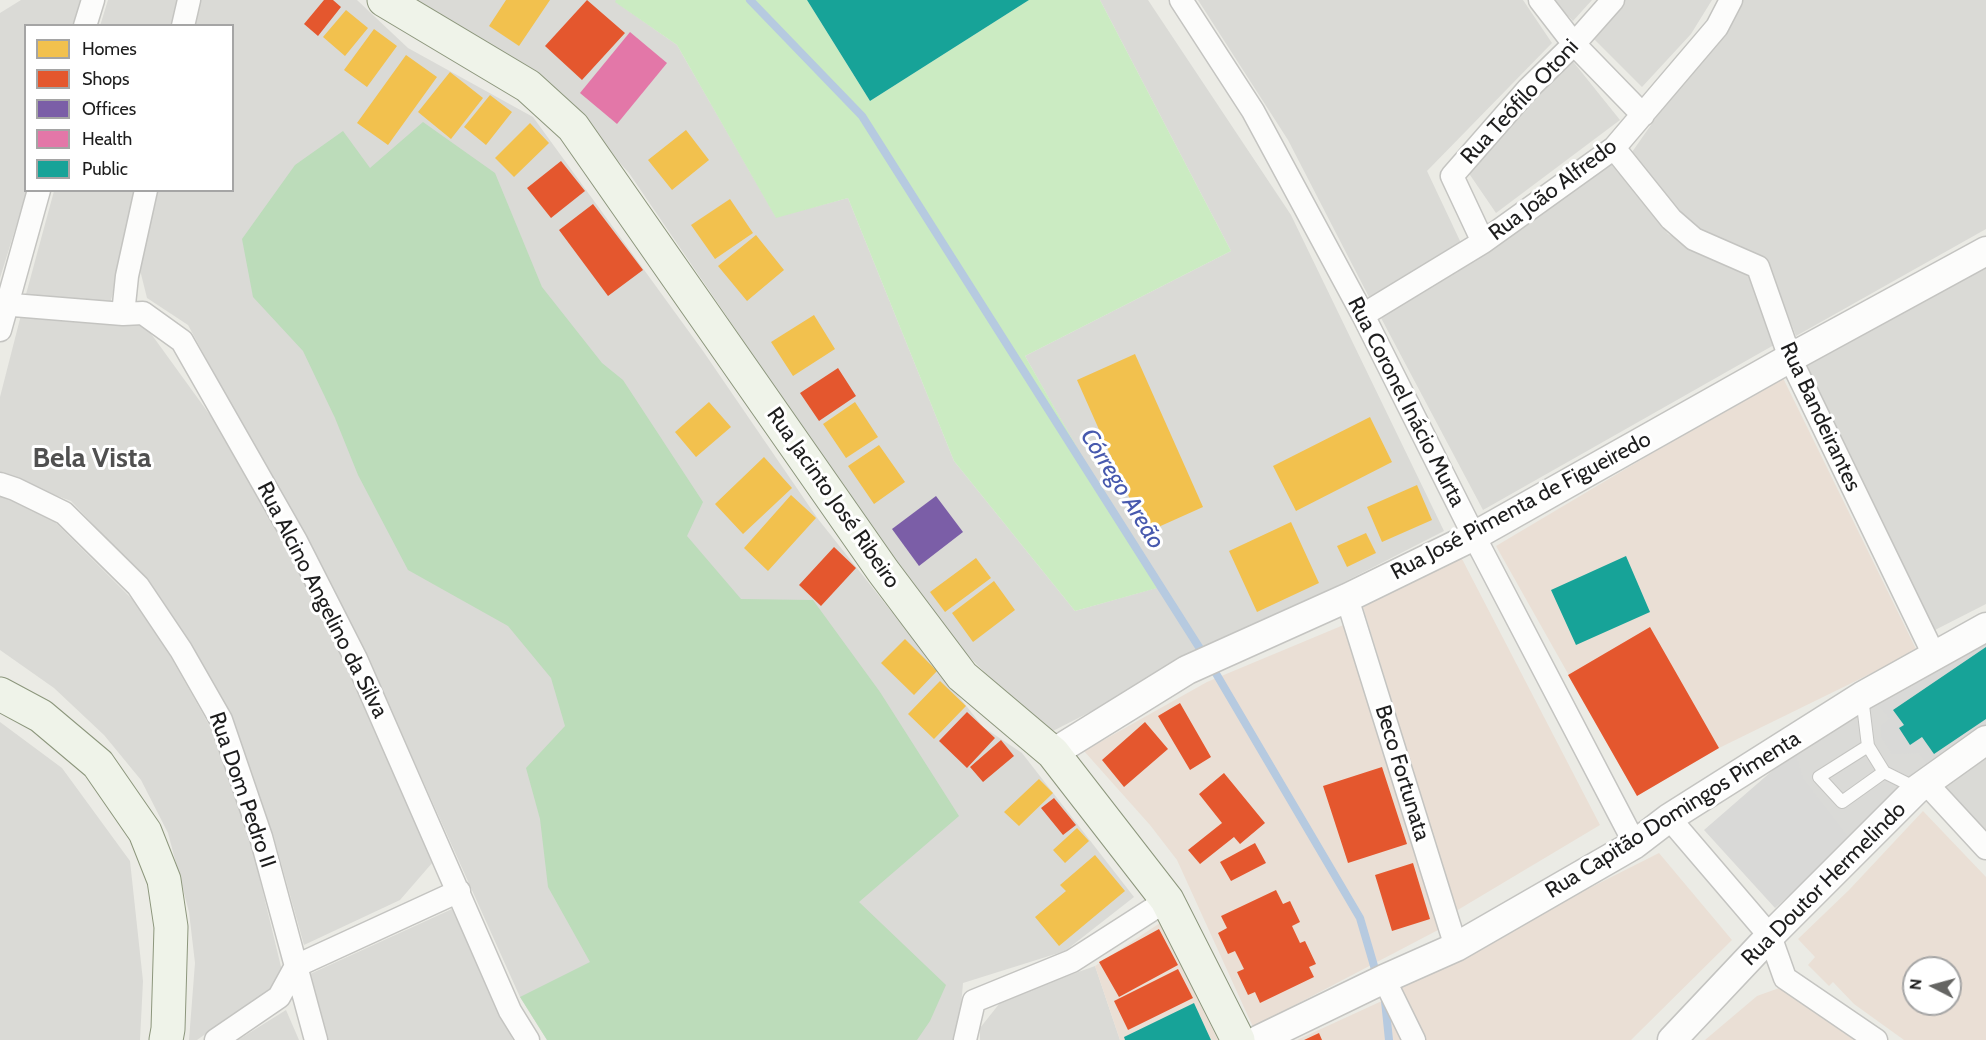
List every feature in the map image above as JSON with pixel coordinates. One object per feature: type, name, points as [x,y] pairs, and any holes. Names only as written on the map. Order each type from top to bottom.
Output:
[{"type":"main road","name":"Rua Jacinto José Ribeiro","points":[[384,0],[528,86],[573,127],[883,571],[962,676],[1053,753],[1167,900],[1238,1040]]},
{"type":"main road","points":[[0,694],[41,716],[98,764],[145,832],[164,880],[171,927],[166,1040]]},
{"type":"street","points":[[86,24],[93,0]]},
{"type":"street","points":[[183,24],[189,0]]},
{"type":"street","name":"Rua Coronel Inácio Murta","points":[[1181,0],[1253,111],[1364,315],[1474,536],[1635,844]]},
{"type":"street","points":[[1539,0],[1574,44],[1643,115]]},
{"type":"street","name":"Rua Teófilo Otoni","points":[[1483,242],[1452,176],[1528,89],[1574,44],[1613,0]]},
{"type":"street","name":"Rua João Alfredo","points":[[1364,315],[1483,242],[1614,148],[1717,27],[1731,0]]},
{"type":"street","name":"Rua Bandeirantes","points":[[1614,148],[1671,219],[1694,239],[1758,267],[1790,358],[1934,655]]},
{"type":"street","points":[[0,330],[3,305],[38,192]]},
{"type":"street","points":[[123,314],[127,276],[146,192]]},
{"type":"street","name":"Rua José Pimenta de Figueiredo","points":[[1053,753],[1187,670],[1347,598],[1474,536],[1790,358],[1986,251]]},
{"type":"street","name":"Rua Alcino Angelino da Silva","points":[[3,305],[123,314],[143,313],[183,341],[296,541],[356,659],[510,1011],[528,1040]]},
{"type":"street","name":"Rua Dom Pedro II","points":[[0,484],[64,513],[138,586],[181,650],[221,720],[261,837],[316,1040]]},
{"type":"street","name":"Beco Fortunata","points":[[1347,598],[1456,947]]},
{"type":"street","name":"Rua Capitão Domingos Pimenta","points":[[1258,1040],[1377,982],[1456,947],[1635,844],[1669,818],[1862,696],[1986,627]]},
{"type":"street","name":"Rua Doutor Hermelindo","points":[[1672,1040],[1770,936],[1921,786],[1986,740]]},
{"type":"street","points":[[1921,786],[1986,848]]},
{"type":"street","points":[[1669,818],[1770,936],[1785,978],[1876,1040]]},
{"type":"street","points":[[216,1040],[279,997],[296,966],[459,891]]},
{"type":"street","points":[[965,1040],[974,1001],[1071,961],[1167,900]]},
{"type":"street","points":[[1377,982],[1413,1040]]},
{"type":"lane","points":[[1862,696],[1868,746],[1884,772],[1921,786]]},
{"type":"lane","points":[[1868,746],[1819,777],[1842,802],[1884,772]]},
{"type":"shaded area","points":[[21,0],[84,0],[77,24],[24,24],[24,192],[27,192],[0,278],[0,13]]},
{"type":"shaded area","points":[[108,0],[179,0],[173,24],[101,24]]},
{"type":"shaded area","points":[[199,0],[357,0],[408,48],[533,117],[703,351],[818,519],[983,727],[1022,753],[1134,897],[1065,951],[963,983],[958,1040],[547,1040],[520,997],[365,652],[188,325],[147,298],[140,270],[158,192],[234,192],[234,24],[193,24]]},
{"type":"shaded area","points":[[412,0],[616,0],[677,45],[776,217],[848,198],[954,461],[1075,611],[1156,588],[1025,356],[1231,251],[1100,0],[1148,0],[1291,215],[1444,531],[1047,734],[938,626],[629,173],[538,73]]},
{"type":"shaded area","points":[[1198,0],[1523,0],[1552,43],[1427,171],[1461,243],[1370,299],[1288,140]]},
{"type":"shaded area","points":[[1553,0],[1592,0],[1573,21]]},
{"type":"shaded area","points":[[1624,0],[1712,0],[1691,34],[1642,87],[1591,36]]},
{"type":"shaded area","points":[[1729,0],[1986,0],[1986,229],[1796,336],[1766,259],[1709,237],[1676,211],[1630,155],[1715,33]]},
{"type":"shaded area","points":[[1571,59],[1620,120],[1496,213],[1468,172]]},
{"type":"shaded area","points":[[1611,164],[1668,234],[1750,271],[1774,345],[1483,510],[1380,316]]},
{"type":"shaded area","points":[[54,192],[136,192],[110,305],[25,298]]},
{"type":"shaded area","points":[[1986,259],[1986,604],[1935,630],[1805,361]]},
{"type":"shaded area","points":[[21,315],[144,324],[215,422],[317,602],[433,862],[400,900],[304,945],[274,838],[233,724],[151,585],[71,501],[0,475],[0,397]]},
{"type":"shaded area","points":[[1782,376],[1917,651],[1719,748],[1637,796],[1496,546]]},
{"type":"shaded area","points":[[0,493],[42,509],[146,613],[217,739],[251,843],[284,979],[197,1040],[189,1040],[195,963],[189,912],[168,833],[141,780],[104,735],[54,688],[0,650]]},
{"type":"shaded area","points":[[1461,557],[1600,825],[1456,911],[1363,607]]},
{"type":"shaded area","points":[[1346,624],[1439,925],[1438,930],[1253,1027],[1177,860],[1150,825],[1084,751],[1207,682]]},
{"type":"shaded area","points":[[1986,643],[1986,726],[1945,755],[1775,908],[1704,830],[1795,751],[1874,698]]},
{"type":"shaded area","points":[[1874,698],[1890,719],[1881,726],[1881,736],[1892,754],[1919,753],[1930,767],[1850,840],[1803,779],[1795,751]]},
{"type":"shaded area","points":[[0,722],[62,768],[130,861],[143,981],[140,1040],[0,1040]]},
{"type":"shaded area","points":[[1986,757],[1986,832],[1944,786]]},
{"type":"shaded area","points":[[1923,811],[1986,877],[1986,1040],[1904,1040],[1854,1004],[1833,982],[1829,986],[1808,965],[1815,957],[1798,939],[1849,890]]},
{"type":"shaded area","points":[[1659,853],[1732,940],[1631,1040],[1425,1040],[1399,984]]},
{"type":"shaded area","points":[[452,909],[513,1040],[327,1040],[310,974]]},
{"type":"shaded area","points":[[1160,923],[1218,1040],[1120,1040],[1095,966]]},
{"type":"shaded area","points":[[1095,966],[1120,1040],[980,1040],[980,1028],[1003,999]]},
{"type":"shaded area","points":[[1782,987],[1854,1040],[1705,1040],[1757,996]]},
{"type":"shaded area","points":[[1384,1000],[1404,1040],[1297,1040]]},
{"type":"shaded area","points":[[286,1010],[299,1040],[238,1040]]},
{"type":"green space","points":[[616,0],[807,0],[870,101],[1029,0],[1100,0],[1231,251],[1025,356],[1157,588],[1075,611],[954,461],[848,198],[776,218],[677,45],[615,2]]},
{"type":"green space","points":[[423,122],[495,173],[542,287],[602,363],[623,380],[703,502],[687,536],[741,599],[813,600],[880,692],[959,816],[859,902],[946,985],[930,1021],[917,1040],[547,1040],[520,997],[590,962],[548,887],[540,819],[526,768],[565,726],[551,678],[508,626],[408,570],[358,475],[335,418],[303,351],[253,297],[242,239],[295,165],[343,131],[370,168]]},
{"type":"building: Homes","points":[[506,0],[550,0],[519,46],[489,26]]},
{"type":"building: Homes","points":[[346,10],[368,28],[345,56],[323,37]]},
{"type":"building: Homes","points":[[374,29],[397,46],[367,87],[344,70]]},
{"type":"building: Homes","points":[[406,55],[437,77],[388,145],[357,123]]},
{"type":"building: Homes","points":[[450,72],[483,98],[451,139],[418,112]]},
{"type":"building: Homes","points":[[490,95],[512,112],[486,145],[464,127]]},
{"type":"building: Homes","points":[[530,123],[549,143],[514,177],[495,158]]},
{"type":"building: Homes","points":[[686,130],[709,160],[672,190],[648,160]]},
{"type":"building: Homes","points":[[730,199],[753,233],[715,259],[691,225]]},
{"type":"building: Homes","points":[[756,235],[784,270],[747,301],[718,266]]},
{"type":"building: Homes","points":[[814,315],[835,349],[793,376],[771,342]]},
{"type":"building: Homes","points":[[1135,354],[1203,507],[1145,533],[1077,380]]},
{"type":"building: Homes","points":[[709,402],[731,427],[696,457],[675,432]]},
{"type":"building: Homes","points":[[855,402],[878,437],[846,458],[823,424]]},
{"type":"building: Homes","points":[[1370,417],[1392,462],[1296,511],[1273,466]]},
{"type":"building: Homes","points":[[879,445],[905,482],[874,504],[848,466]]},
{"type":"building: Homes","points":[[764,457],[792,488],[743,534],[715,504]]},
{"type":"building: Homes","points":[[1417,485],[1432,520],[1382,542],[1367,507]]},
{"type":"building: Homes","points":[[791,495],[816,518],[768,571],[744,548]]},
{"type":"building: Homes","points":[[1291,522],[1319,583],[1257,612],[1229,551]]},
{"type":"building: Homes","points":[[1366,533],[1376,553],[1347,567],[1337,546]]},
{"type":"building: Homes","points":[[976,558],[991,578],[945,612],[930,592]]},
{"type":"building: Homes","points":[[994,581],[1015,610],[973,642],[952,613]]},
{"type":"building: Homes","points":[[905,639],[937,671],[914,695],[881,663]]},
{"type":"building: Homes","points":[[940,681],[966,706],[934,739],[908,714]]},
{"type":"building: Homes","points":[[1039,779],[1053,793],[1019,826],[1004,812]]},
{"type":"building: Homes","points":[[1077,828],[1089,841],[1065,863],[1053,850]]},
{"type":"building: Homes","points":[[1095,855],[1125,891],[1059,946],[1035,917],[1066,891],[1060,885]]},
{"type":"building: Shops","points":[[324,0],[333,0],[341,7],[318,36],[304,24]]},
{"type":"building: Shops","points":[[587,0],[625,33],[582,80],[545,46]]},
{"type":"building: Shops","points":[[561,161],[585,191],[551,218],[527,188]]},
{"type":"building: Shops","points":[[593,204],[643,270],[608,296],[559,230]]},
{"type":"building: Shops","points":[[838,368],[856,396],[819,421],[800,393]]},
{"type":"building: Shops","points":[[834,547],[856,568],[821,606],[799,585]]},
{"type":"building: Shops","points":[[1650,627],[1719,748],[1637,796],[1568,675]]},
{"type":"building: Shops","points":[[1180,703],[1211,757],[1190,770],[1158,716]]},
{"type":"building: Shops","points":[[967,712],[995,738],[967,768],[939,741]]},
{"type":"building: Shops","points":[[1145,722],[1168,749],[1124,787],[1102,760]]},
{"type":"building: Shops","points":[[1001,740],[1014,756],[983,782],[970,767]]},
{"type":"building: Shops","points":[[1382,767],[1407,844],[1348,863],[1323,786]]},
{"type":"building: Shops","points":[[1224,773],[1265,823],[1240,844],[1234,837],[1200,864],[1188,850],[1222,823],[1199,794]]},
{"type":"building: Shops","points":[[1054,798],[1076,825],[1063,835],[1041,808]]},
{"type":"building: Shops","points":[[1255,843],[1266,863],[1231,881],[1220,862]]},
{"type":"building: Shops","points":[[1413,863],[1430,919],[1392,931],[1375,875]]},
{"type":"building: Shops","points":[[1276,890],[1283,904],[1290,901],[1300,922],[1292,926],[1300,943],[1305,941],[1316,964],[1309,967],[1314,977],[1260,1003],[1255,992],[1248,995],[1237,972],[1244,969],[1235,951],[1228,954],[1218,933],[1227,928],[1221,916]]},
{"type":"building: Shops","points":[[1159,929],[1178,965],[1119,997],[1099,962]]},
{"type":"building: Shops","points":[[1178,969],[1193,998],[1128,1030],[1114,1001]]},
{"type":"building: Shops","points":[[1319,1033],[1322,1040],[1304,1040]]},
{"type":"building: Offices","points":[[936,496],[963,532],[919,566],[892,529]]},
{"type":"building: Health","points":[[630,32],[667,63],[617,124],[580,93]]},
{"type":"building: Public","points":[[807,0],[1029,0],[870,101]]},
{"type":"building: Public","points":[[1626,556],[1650,612],[1576,645],[1551,590]]},
{"type":"building: Public","points":[[1986,647],[1986,719],[1934,754],[1922,737],[1910,745],[1899,728],[1904,725],[1893,710]]},
{"type":"building: Public","points":[[1194,1003],[1211,1040],[1125,1040],[1124,1037]]},
{"type":"waterway","name":"Córrego Areão","points":[[750,0],[862,116],[1204,655]]},
{"type":"waterway","name":"Córrego Areão","points":[[1211,665],[1360,918],[1377,976]]},
{"type":"waterway","name":"Córrego Areão","points":[[1385,1001],[1389,1040]]},
{"type":"district","name":"Bela Vista","points":[[92,459]]}]
